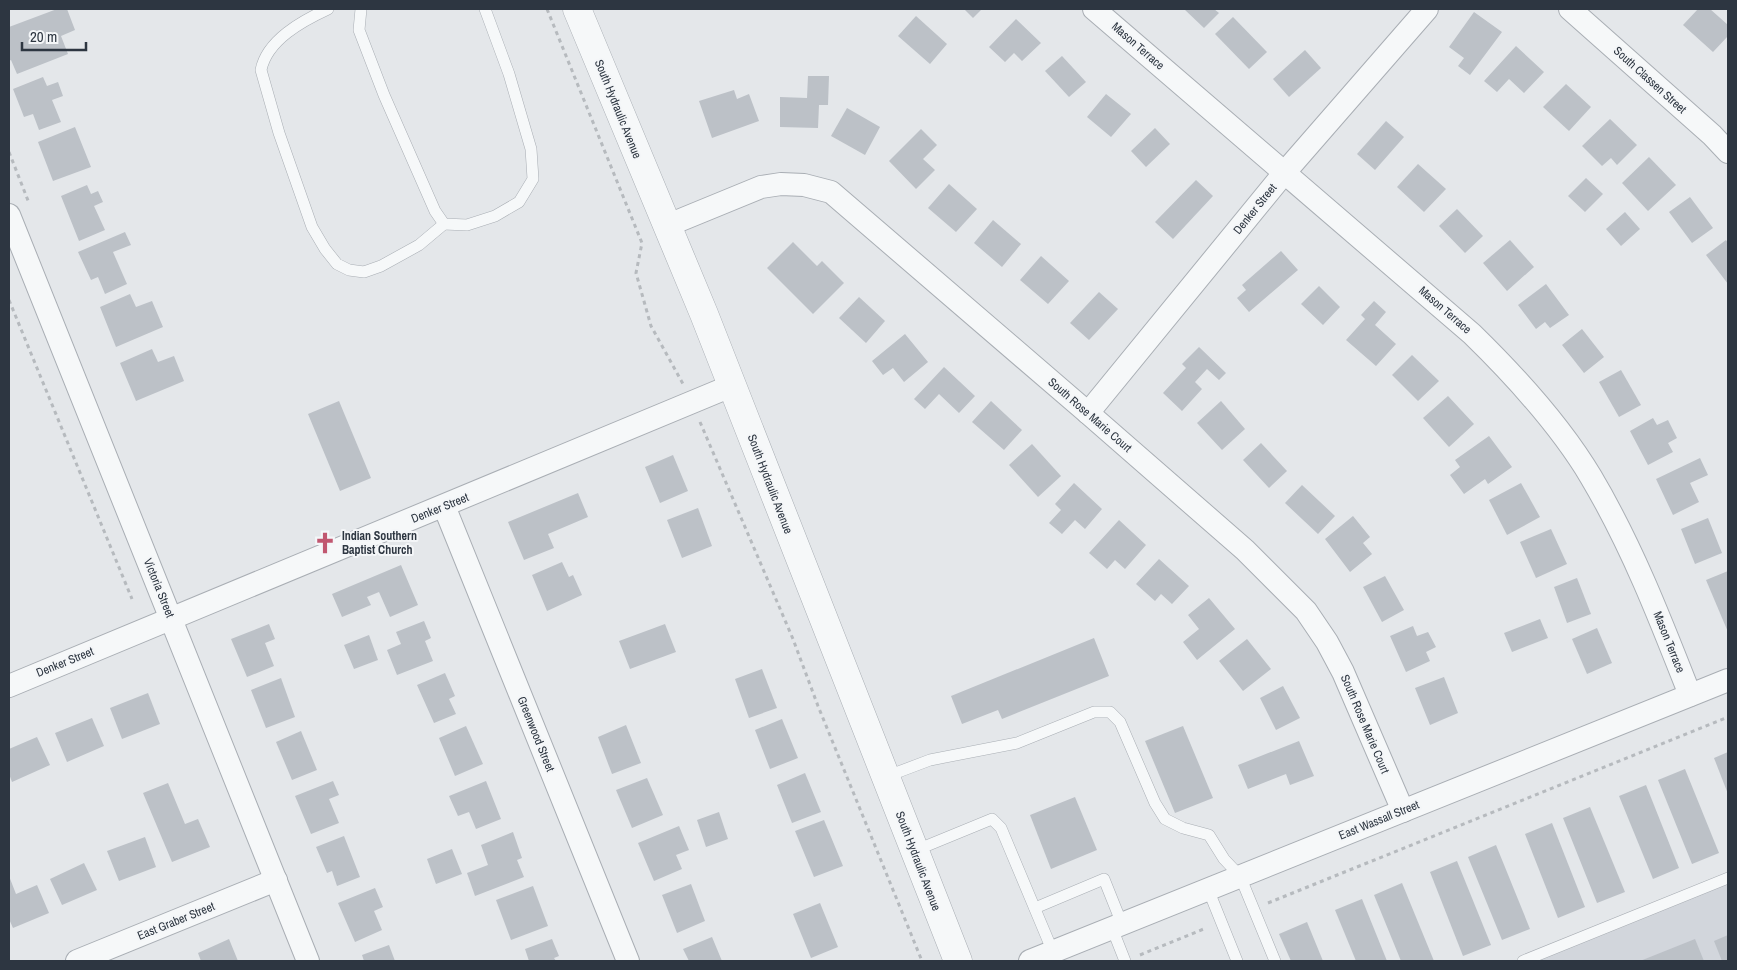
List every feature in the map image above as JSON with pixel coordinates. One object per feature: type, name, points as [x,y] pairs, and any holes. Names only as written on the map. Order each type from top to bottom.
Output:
[{"type":"street","name":"South Hydraulic Avenue","points":[[578,9],[666,226],[704,314],[958,961]]},
{"type":"street","name":"Mason Terrace","points":[[1094,9],[1286,172],[1472,334],[1502,363],[1562,435],[1590,475],[1610,509],[1658,614],[1690,695]]},
{"type":"street","name":"Denker Street","points":[[1088,412],[1286,172],[1427,9]]},
{"type":"street","name":"South Classen Street","points":[[1570,9],[1712,135],[1728,152]]},
{"type":"street","name":"South Rose Marie Court","points":[[666,226],[761,187],[781,184],[804,185],[831,192],[1088,412],[1245,550],[1306,611],[1327,642],[1343,672],[1403,811]]},
{"type":"street","name":"Victoria Street","points":[[9,215],[308,961]]},
{"type":"street","name":"Denker Street","points":[[9,686],[731,386]]},
{"type":"street","name":"Greenwood Street","points":[[444,506],[628,961]]},
{"type":"street","name":"East Wassall Street","points":[[1030,961],[1728,680]]},
{"type":"street","name":"East Graber Street","points":[[77,961],[276,880]]},
{"type":"lane","points":[[328,9],[304,21],[284,35],[268,51],[261,70],[279,134],[312,227],[337,264],[349,270],[364,272],[381,266],[419,245],[444,224],[467,226],[495,216],[519,202],[533,179],[531,149],[509,74],[485,9]]},
{"type":"lane","points":[[360,9],[359,30],[384,95],[435,211],[444,224]]},
{"type":"lane","points":[[885,777],[930,760],[1017,744],[1094,712],[1110,712],[1120,722],[1155,804],[1165,819],[1183,828],[1209,835],[1224,859],[1240,876],[1275,961]]},
{"type":"lane","points":[[914,850],[992,820],[1001,828],[1053,952]]},
{"type":"lane","points":[[1523,961],[1728,878]]},
{"type":"lane","points":[[1035,908],[1104,879],[1125,961]]},
{"type":"lane","points":[[1208,890],[1236,961]]},
{"type":"path","points":[[547,9],[642,243],[636,273],[651,326],[692,403],[793,639],[818,706],[922,961]]},
{"type":"path","points":[[9,300],[132,599]]},
{"type":"path","points":[[1254,909],[1728,717]]},
{"type":"path","points":[[1125,961],[1221,922]]},
{"type":"shaded area","points":[[1728,878],[1728,961],[1524,961]]},
{"type":"building","points":[[57,9],[67,9],[75,30],[61,36],[68,54],[17,74],[11,60],[9,61],[9,27]]},
{"type":"building","points":[[964,9],[982,9],[973,18]]},
{"type":"building","points":[[1184,9],[1214,9],[1219,13],[1204,28]]},
{"type":"building","points":[[1698,9],[1710,9],[1728,25],[1728,36],[1713,52],[1683,25]]},
{"type":"building","points":[[1474,12],[1502,32],[1470,75],[1458,66],[1464,58],[1449,47]]},
{"type":"building","points":[[916,16],[947,44],[930,64],[898,36]]},
{"type":"building","points":[[1233,17],[1267,52],[1249,69],[1215,34]]},
{"type":"building","points":[[1016,19],[1041,43],[1022,61],[1014,53],[1005,62],[989,47]]},
{"type":"building","points":[[1516,46],[1544,72],[1524,93],[1509,79],[1497,92],[1484,81]]},
{"type":"building","points":[[1305,50],[1321,68],[1289,97],[1273,79]]},
{"type":"building","points":[[1062,56],[1086,82],[1069,97],[1045,71]]},
{"type":"building","points":[[808,76],[829,76],[828,105],[819,105],[818,128],[780,127],[780,97],[807,98]]},
{"type":"building","points":[[43,77],[47,86],[58,82],[63,96],[52,100],[61,122],[39,130],[33,114],[24,117],[13,89]]},
{"type":"building","points":[[1566,84],[1591,107],[1569,131],[1543,107]]},
{"type":"building","points":[[734,90],[737,99],[749,94],[759,121],[712,138],[699,101]]},
{"type":"building","points":[[1106,94],[1131,114],[1111,137],[1087,117]]},
{"type":"building","points":[[847,108],[880,127],[865,155],[831,136]]},
{"type":"building","points":[[1610,119],[1637,145],[1617,165],[1611,158],[1602,166],[1582,146]]},
{"type":"building","points":[[1386,121],[1404,137],[1375,170],[1357,154]]},
{"type":"building","points":[[75,127],[91,167],[53,181],[38,142]]},
{"type":"building","points":[[1155,128],[1170,144],[1146,167],[1131,151]]},
{"type":"building","points":[[921,129],[937,145],[923,159],[935,170],[916,189],[889,161]]},
{"type":"building","points":[[1649,157],[1676,185],[1648,211],[1622,183]]},
{"type":"building","points":[[1418,164],[1446,189],[1424,212],[1397,187]]},
{"type":"building","points":[[1586,178],[1603,194],[1585,212],[1568,196]]},
{"type":"building","points":[[1196,180],[1213,196],[1173,239],[1155,222]]},
{"type":"building","points":[[949,184],[977,209],[956,232],[928,208]]},
{"type":"building","points":[[87,185],[91,194],[98,191],[103,202],[94,206],[105,230],[79,241],[61,196]]},
{"type":"building","points":[[1690,197],[1713,228],[1692,243],[1669,212]]},
{"type":"building","points":[[1457,209],[1483,236],[1465,253],[1439,226]]},
{"type":"building","points":[[1625,212],[1640,229],[1621,246],[1606,229]]},
{"type":"building","points":[[993,220],[1021,244],[1002,267],[974,243]]},
{"type":"building","points":[[125,232],[131,245],[113,252],[127,284],[105,294],[98,277],[91,280],[78,252]]},
{"type":"building","points":[[1510,240],[1534,267],[1507,291],[1483,263]]},
{"type":"building","points":[[1726,240],[1728,243],[1728,284],[1706,255]]},
{"type":"building","points":[[793,242],[817,266],[822,261],[844,283],[813,314],[767,268]]},
{"type":"building","points":[[1281,251],[1298,270],[1249,312],[1237,298],[1246,290],[1242,285]]},
{"type":"building","points":[[1041,256],[1069,281],[1048,304],[1020,280]]},
{"type":"building","points":[[1546,284],[1569,315],[1550,328],[1545,322],[1536,329],[1518,305]]},
{"type":"building","points":[[1319,286],[1340,307],[1323,325],[1301,304]]},
{"type":"building","points":[[1099,292],[1118,309],[1089,340],[1070,323]]},
{"type":"building","points":[[130,294],[136,307],[152,301],[163,327],[116,347],[100,307]]},
{"type":"building","points":[[859,297],[885,321],[866,343],[839,318]]},
{"type":"building","points":[[1374,301],[1386,312],[1375,325],[1396,344],[1376,366],[1346,340],[1365,319],[1361,315]]},
{"type":"building","points":[[1582,329],[1604,357],[1584,373],[1562,345]]},
{"type":"building","points":[[905,334],[928,362],[904,382],[893,368],[883,375],[872,361]]},
{"type":"building","points":[[1199,347],[1226,373],[1219,380],[1207,369],[1195,382],[1202,389],[1182,411],[1163,393],[1186,368],[1182,364]]},
{"type":"building","points":[[152,349],[158,362],[174,356],[184,381],[136,401],[120,363]]},
{"type":"building","points":[[1412,355],[1439,381],[1418,401],[1392,375]]},
{"type":"building","points":[[944,367],[975,396],[959,413],[939,394],[925,409],[914,399]]},
{"type":"building","points":[[1621,370],[1641,405],[1619,417],[1599,382]]},
{"type":"building","points":[[1448,396],[1474,424],[1449,447],[1423,418]]},
{"type":"building","points":[[339,401],[371,478],[340,491],[308,414]]},
{"type":"building","points":[[991,401],[1022,430],[1004,450],[972,422]]},
{"type":"building","points":[[1221,401],[1245,429],[1222,450],[1197,423]]},
{"type":"building","points":[[1653,418],[1657,425],[1668,420],[1677,438],[1668,443],[1673,452],[1648,465],[1630,431]]},
{"type":"building","points":[[1489,436],[1512,467],[1488,484],[1485,479],[1464,494],[1450,475],[1460,467],[1455,460]]},
{"type":"building","points":[[1261,443],[1287,471],[1269,488],[1243,460]]},
{"type":"building","points":[[1032,444],[1061,476],[1038,497],[1009,465]]},
{"type":"building","points":[[673,455],[688,491],[660,503],[645,467]]},
{"type":"building","points":[[1700,458],[1708,475],[1690,483],[1699,502],[1673,515],[1656,479]]},
{"type":"building","points":[[1074,483],[1102,509],[1085,529],[1075,520],[1062,534],[1049,523],[1061,510],[1055,504]]},
{"type":"building","points":[[1521,483],[1540,517],[1507,535],[1489,500]]},
{"type":"building","points":[[1302,485],[1335,516],[1318,534],[1285,503]]},
{"type":"building","points":[[578,493],[588,517],[548,534],[554,548],[524,560],[508,522]]},
{"type":"building","points":[[698,508],[712,546],[682,558],[667,520]]},
{"type":"building","points":[[1353,516],[1370,537],[1363,543],[1372,554],[1350,572],[1325,539]]},
{"type":"building","points":[[1708,518],[1722,553],[1695,564],[1681,529]]},
{"type":"building","points":[[1119,520],[1146,545],[1125,569],[1115,560],[1107,569],[1089,553]]},
{"type":"building","points":[[1551,529],[1567,564],[1536,578],[1520,542]]},
{"type":"building","points":[[1159,559],[1189,586],[1172,604],[1161,594],[1155,601],[1136,584]]},
{"type":"building","points":[[562,562],[569,577],[573,575],[582,595],[547,611],[532,575]]},
{"type":"building","points":[[401,565],[418,605],[390,617],[379,592],[367,597],[371,605],[342,617],[332,594]]},
{"type":"building","points":[[1728,571],[1728,632],[1706,580]]},
{"type":"building","points":[[1385,576],[1404,610],[1382,622],[1363,587]]},
{"type":"building","points":[[1577,578],[1591,614],[1567,623],[1554,587]]},
{"type":"building","points":[[1209,598],[1235,629],[1197,660],[1183,642],[1199,629],[1188,615]]},
{"type":"building","points":[[1540,619],[1548,638],[1512,652],[1504,633]]},
{"type":"building","points":[[424,621],[431,638],[425,641],[433,661],[397,675],[387,650],[401,644],[396,632]]},
{"type":"building","points":[[269,624],[275,639],[265,643],[274,666],[247,677],[231,639]]},
{"type":"building","points":[[665,624],[676,652],[630,669],[619,641]]},
{"type":"building","points":[[1413,626],[1417,636],[1428,632],[1436,647],[1426,652],[1430,661],[1406,672],[1390,636]]},
{"type":"building","points":[[1597,628],[1612,663],[1587,674],[1572,639]]},
{"type":"building","points":[[369,635],[378,660],[354,669],[344,645]]},
{"type":"building","points":[[1094,638],[1109,676],[1002,719],[998,710],[962,724],[951,696]]},
{"type":"building","points":[[1247,639],[1271,669],[1243,691],[1219,661]]},
{"type":"building","points":[[762,669],[777,708],[749,718],[735,679]]},
{"type":"building","points":[[445,673],[455,696],[449,699],[456,714],[434,723],[417,685]]},
{"type":"building","points":[[1444,677],[1458,713],[1430,725],[1415,688]]},
{"type":"building","points":[[281,678],[295,717],[266,728],[251,690]]},
{"type":"building","points":[[1283,686],[1300,718],[1276,730],[1260,698]]},
{"type":"building","points":[[148,693],[160,724],[122,739],[110,708]]},
{"type":"building","points":[[92,718],[104,746],[67,762],[55,733]]},
{"type":"building","points":[[782,719],[798,758],[770,769],[755,730]]},
{"type":"building","points":[[626,725],[641,763],[612,774],[598,737]]},
{"type":"building","points":[[466,726],[483,764],[455,776],[439,738]]},
{"type":"building","points":[[1183,726],[1213,798],[1175,813],[1145,741]]},
{"type":"building","points":[[301,731],[317,770],[292,780],[276,742]]},
{"type":"building","points":[[37,737],[50,765],[12,782],[9,774],[9,749]]},
{"type":"building","points":[[1299,741],[1314,776],[1290,785],[1286,774],[1248,789],[1238,765]]},
{"type":"building","points":[[1728,752],[1728,794],[1714,758]]},
{"type":"building","points":[[1685,769],[1719,853],[1692,864],[1658,780]]},
{"type":"building","points":[[805,773],[821,812],[792,823],[777,785]]},
{"type":"building","points":[[647,778],[663,815],[632,828],[616,790]]},
{"type":"building","points":[[333,781],[339,795],[329,799],[339,823],[311,834],[295,796]]},
{"type":"building","points":[[486,781],[501,819],[476,829],[469,812],[458,816],[449,796]]},
{"type":"building","points":[[168,783],[185,824],[198,819],[210,847],[172,862],[143,793]]},
{"type":"building","points":[[1646,785],[1679,868],[1653,879],[1619,796]]},
{"type":"building","points":[[1075,797],[1097,850],[1051,869],[1030,815]]},
{"type":"building","points":[[1590,807],[1625,892],[1597,903],[1563,818]]},
{"type":"building","points":[[719,812],[728,839],[706,847],[697,820]]},
{"type":"building","points":[[824,820],[843,866],[814,877],[795,831]]},
{"type":"building","points":[[1552,823],[1585,907],[1558,918],[1525,834]]},
{"type":"building","points":[[679,826],[689,850],[676,855],[682,869],[654,881],[638,843]]},
{"type":"building","points":[[513,832],[522,858],[517,860],[524,877],[475,896],[467,873],[488,865],[481,845]]},
{"type":"building","points":[[344,836],[360,877],[337,886],[332,871],[327,873],[316,847]]},
{"type":"building","points":[[145,837],[156,867],[119,881],[107,851]]},
{"type":"building","points":[[1496,845],[1530,929],[1502,940],[1468,857]]},
{"type":"building","points":[[452,849],[462,874],[436,884],[427,859]]},
{"type":"building","points":[[1457,861],[1491,945],[1463,956],[1430,872]]},
{"type":"building","points":[[84,863],[97,890],[62,905],[50,879]]},
{"type":"building","points":[[9,876],[16,894],[37,885],[49,913],[13,928],[9,919]]},
{"type":"building","points":[[1402,883],[1434,961],[1401,961],[1374,895]]},
{"type":"building","points":[[691,884],[705,921],[677,933],[662,895]]},
{"type":"building","points":[[533,886],[548,926],[511,940],[496,900]]},
{"type":"building","points":[[375,888],[383,907],[374,911],[382,930],[355,942],[338,903]]},
{"type":"building","points":[[1362,899],[1387,961],[1356,961],[1335,910]]},
{"type":"building","points":[[820,903],[838,947],[811,958],[793,914]]},
{"type":"building","points":[[1307,922],[1323,961],[1291,961],[1279,934]]},
{"type":"building","points":[[1728,935],[1728,961],[1722,961],[1714,941]]},
{"type":"building","points":[[712,937],[722,961],[689,961],[683,949]]},
{"type":"building","points":[[229,939],[238,961],[201,961],[198,953]]},
{"type":"building","points":[[552,939],[559,956],[554,958],[556,961],[529,961],[525,949]]},
{"type":"building","points":[[1695,939],[1704,961],[1640,961]]},
{"type":"building","points":[[389,945],[395,961],[364,961],[362,955]]},
{"type":"place","name":"Indian Southern Baptist Church","points":[[325,543]]}]
